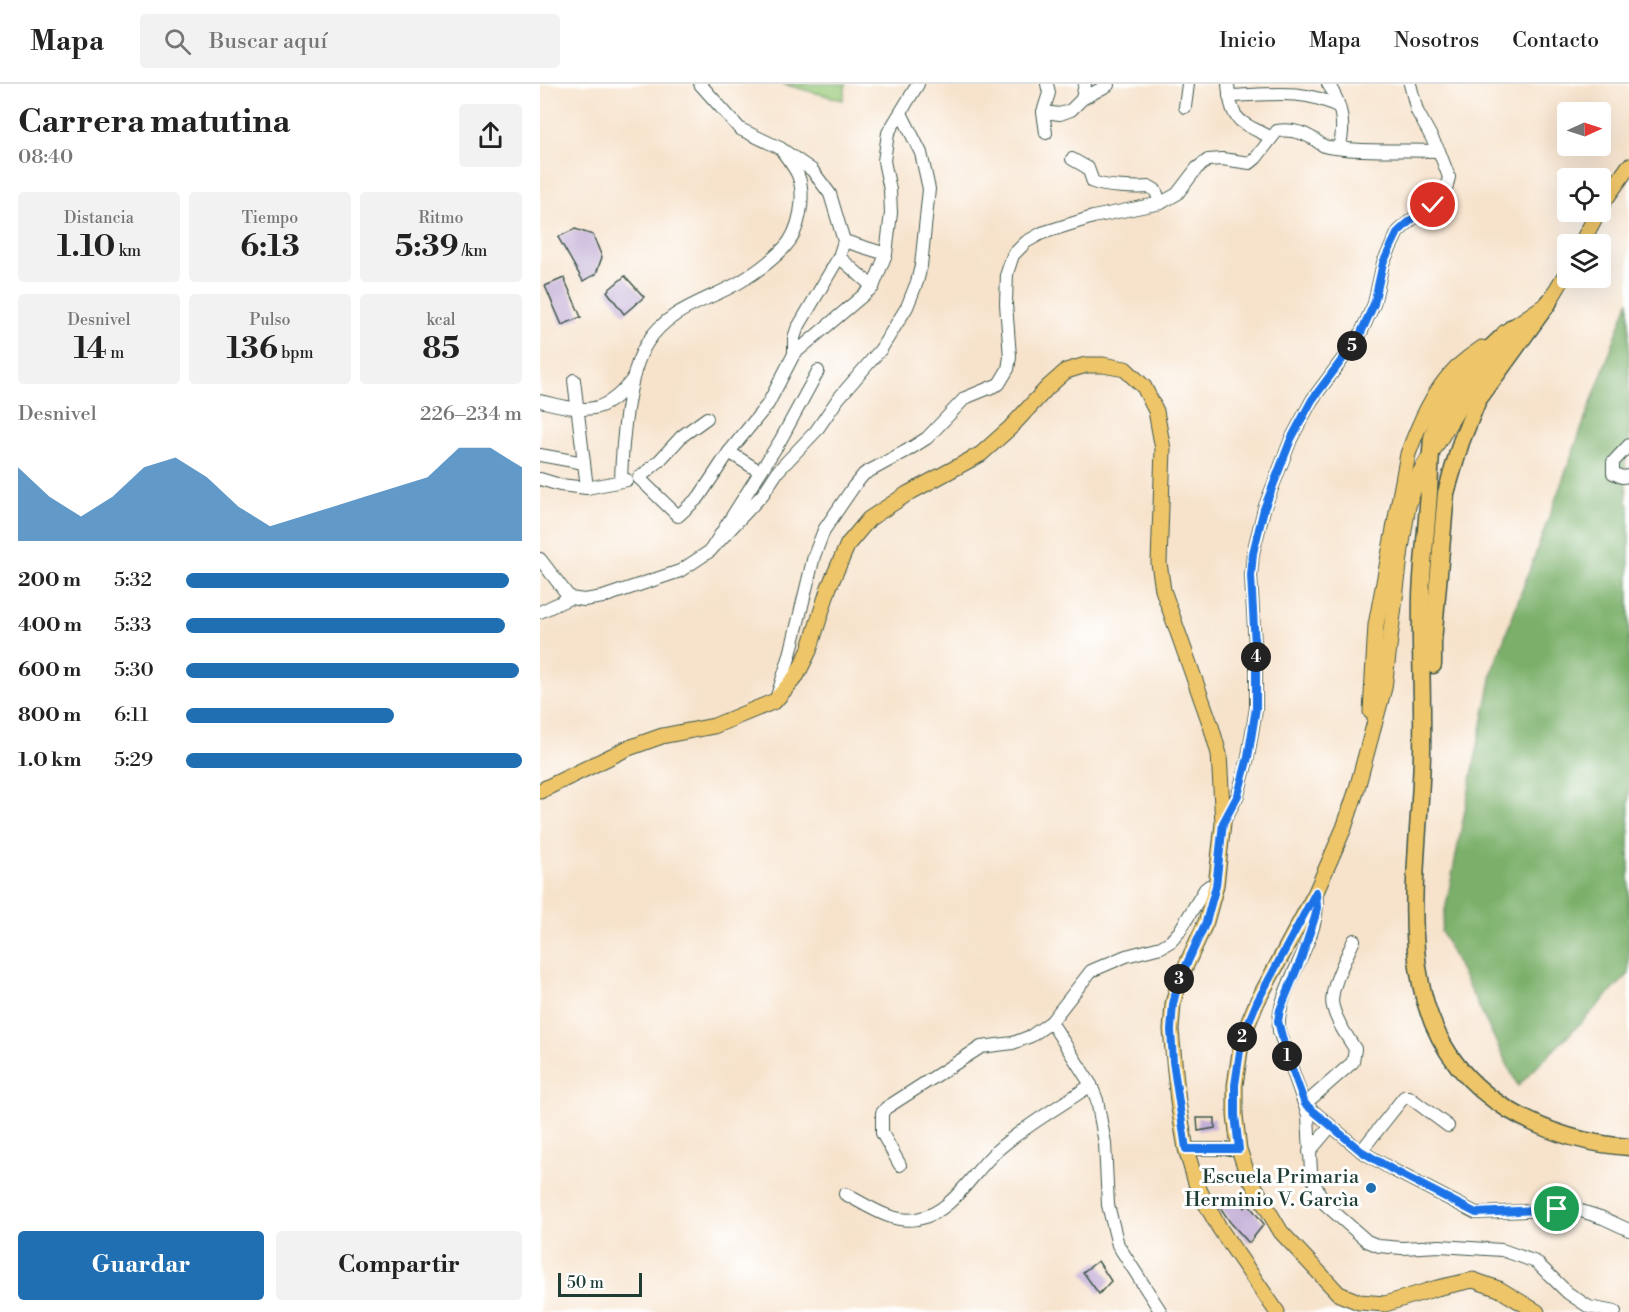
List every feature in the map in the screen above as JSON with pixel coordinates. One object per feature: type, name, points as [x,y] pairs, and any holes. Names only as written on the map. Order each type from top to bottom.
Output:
[{"type":"highway","points":[[1422,794],[1431,752],[1434,700],[1433,642],[1446,493],[1461,441],[1478,400],[1549,302]]},
{"type":"highway","points":[[1513,327],[1476,360],[1445,401],[1432,438],[1421,593],[1424,700],[1415,941],[1427,1010],[1439,1040],[1470,1080],[1491,1099],[1534,1125],[1602,1145],[1629,1147]]},
{"type":"main road","points":[[1611,191],[1629,166]]},
{"type":"main road","points":[[1538,1312],[1499,1289],[1473,1281],[1437,1288],[1385,1304],[1359,1302],[1339,1294],[1281,1232],[1247,1173],[1239,1149],[1235,1115],[1235,1085],[1242,1038],[1257,1002],[1316,892],[1344,828],[1356,792],[1384,688],[1408,506],[1419,474],[1467,394],[1549,302],[1557,288]]},
{"type":"main road","points":[[1369,745],[1376,625],[1408,454],[1426,412],[1455,370],[1482,347],[1549,302]]},
{"type":"main road","points":[[540,791],[626,749],[662,736],[714,726],[775,701],[797,675],[809,651],[829,586],[848,544],[870,519],[907,494],[981,454],[1010,428],[1066,370],[1086,365],[1125,369],[1144,387],[1156,411],[1163,449],[1159,563],[1163,590],[1219,753],[1223,823],[1216,886],[1206,922],[1178,983],[1173,1004],[1171,1030],[1173,1062],[1186,1149],[1196,1183],[1206,1204],[1220,1229],[1276,1312]]},
{"type":"street","points":[[700,84],[740,129],[780,148],[812,170],[830,194],[844,241],[839,257],[797,329],[794,338],[794,354]]},
{"type":"street","points":[[639,478],[678,516],[699,497],[729,452],[768,404],[794,354],[873,286],[886,254],[891,213],[890,189],[884,161],[886,141],[888,133],[918,84]]},
{"type":"street","points":[[1046,133],[1043,111],[1049,93],[1047,84]]},
{"type":"street","points":[[1082,99],[1085,84]]},
{"type":"street","points":[[1185,107],[1188,84]]},
{"type":"street","points":[[1328,84],[1343,120],[1339,147]]},
{"type":"street","points":[[1223,823],[1238,795],[1248,757],[1256,708],[1251,576],[1253,553],[1264,509],[1291,439],[1312,400],[1359,337],[1374,304],[1383,263],[1398,232],[1445,193],[1449,177],[1439,151],[1417,111],[1410,84]]},
{"type":"street","points":[[1043,111],[1060,114],[1071,110],[1082,99],[1108,85]]},
{"type":"street","points":[[1270,137],[1239,122],[1234,114],[1229,90],[1304,94],[1319,97],[1339,107]]},
{"type":"street","points":[[540,612],[570,598],[584,600],[603,597],[680,571],[710,551],[763,494],[778,471],[816,431],[838,399],[880,349],[907,307],[917,282],[925,238],[929,189],[921,153],[901,113]]},
{"type":"street","points":[[775,701],[790,655],[814,556],[824,530],[864,474],[927,438],[965,398],[999,384],[1008,369],[1010,357],[1006,273],[1013,255],[1026,242],[1042,232],[1093,217],[1161,203],[1177,194],[1197,168],[1208,160],[1222,159],[1250,163],[1277,130],[1287,129],[1313,138],[1324,147],[1372,151],[1439,151]]},
{"type":"street","points":[[621,482],[632,379],[647,343],[669,317],[742,281],[785,247],[796,229],[803,195],[798,174],[780,148]]},
{"type":"street","points":[[1072,159],[1088,168],[1093,182],[1099,185],[1150,187],[1155,190],[1161,203]]},
{"type":"street","points":[[844,241],[886,254]]},
{"type":"street","points":[[839,257],[873,286]]},
{"type":"street","points":[[710,551],[780,441],[818,370]]},
{"type":"street","points":[[540,400],[577,409],[594,409],[619,397],[632,379]]},
{"type":"street","points":[[574,380],[587,488]]},
{"type":"street","points":[[540,479],[560,486],[587,488],[639,478],[659,461],[682,436],[707,418]]},
{"type":"street","points":[[1629,445],[1613,462],[1613,474],[1622,477],[1629,476]]},
{"type":"street","points":[[729,452],[759,471]]},
{"type":"street","points":[[540,455],[584,463]]},
{"type":"street","points":[[540,559],[570,598]]},
{"type":"street","points":[[900,1165],[882,1133],[882,1113],[886,1108],[981,1047],[1013,1043],[1030,1036],[1051,1022],[1091,971],[1126,956],[1161,947],[1171,941],[1179,932],[1205,888],[1216,886]]},
{"type":"street","points":[[1316,892],[1315,917],[1280,1010],[1278,1021],[1286,1052],[1305,1104],[1309,1128],[1311,1172],[1326,1205],[1367,1241],[1379,1246],[1402,1248],[1440,1246],[1502,1250],[1536,1262],[1568,1293],[1590,1307],[1615,1312]]},
{"type":"street","points":[[1305,1104],[1353,1062],[1355,1049],[1338,1022],[1332,1005],[1338,978],[1354,940]]},
{"type":"street","points":[[1051,1022],[1091,1085],[1097,1100],[1102,1118],[1108,1205],[1118,1245],[1161,1312]]},
{"type":"street","points":[[845,1194],[900,1220],[919,1219],[937,1212],[951,1201],[1000,1147],[1091,1085]]},
{"type":"street","points":[[1361,1151],[1404,1097],[1409,1097],[1448,1126]]},
{"type":"street","points":[[1305,1104],[1361,1151],[1400,1175],[1476,1213],[1575,1209],[1604,1218],[1629,1230]]},
{"type":"street","points":[[1309,1152],[1331,1126]]},
{"type":"street","points":[[1186,1149],[1239,1149]]},
{"type":"green space","points":[[783,84],[846,84],[843,100]]},
{"type":"green space","points":[[1629,300],[1629,454],[1625,457],[1627,504],[1629,504],[1629,974],[1518,1086],[1441,931],[1493,669]]},
{"type":"building","points":[[575,229],[593,235],[602,257],[596,274],[583,281],[558,237]]},
{"type":"building","points":[[625,276],[644,297],[624,314],[607,291]]},
{"type":"building","points":[[564,278],[581,317],[562,325],[545,286]]},
{"type":"building","points":[[1197,1118],[1215,1118],[1215,1128],[1198,1131]]},
{"type":"building","points":[[1236,1194],[1244,1208],[1249,1205],[1264,1224],[1249,1243],[1230,1222],[1214,1198]]},
{"type":"building","points":[[1098,1261],[1111,1281],[1099,1294],[1083,1272]]},
{"type":"place","name":"Escuela Primaria Herminio V. Garcìa","points":[[1371,1188]]},
{"type":"route","points":[[1433,205],[1398,232],[1383,263],[1374,304],[1359,337],[1312,400],[1291,439],[1264,509],[1253,553],[1251,576],[1256,708],[1248,757],[1238,795],[1223,823],[1216,886],[1206,922],[1178,983],[1173,1004],[1171,1030],[1173,1062],[1186,1149],[1239,1149],[1235,1115],[1235,1085],[1242,1038],[1266,982],[1316,892],[1315,917],[1280,1010],[1278,1021],[1279,1031],[1305,1104],[1361,1151],[1476,1213],[1557,1209]]}]
